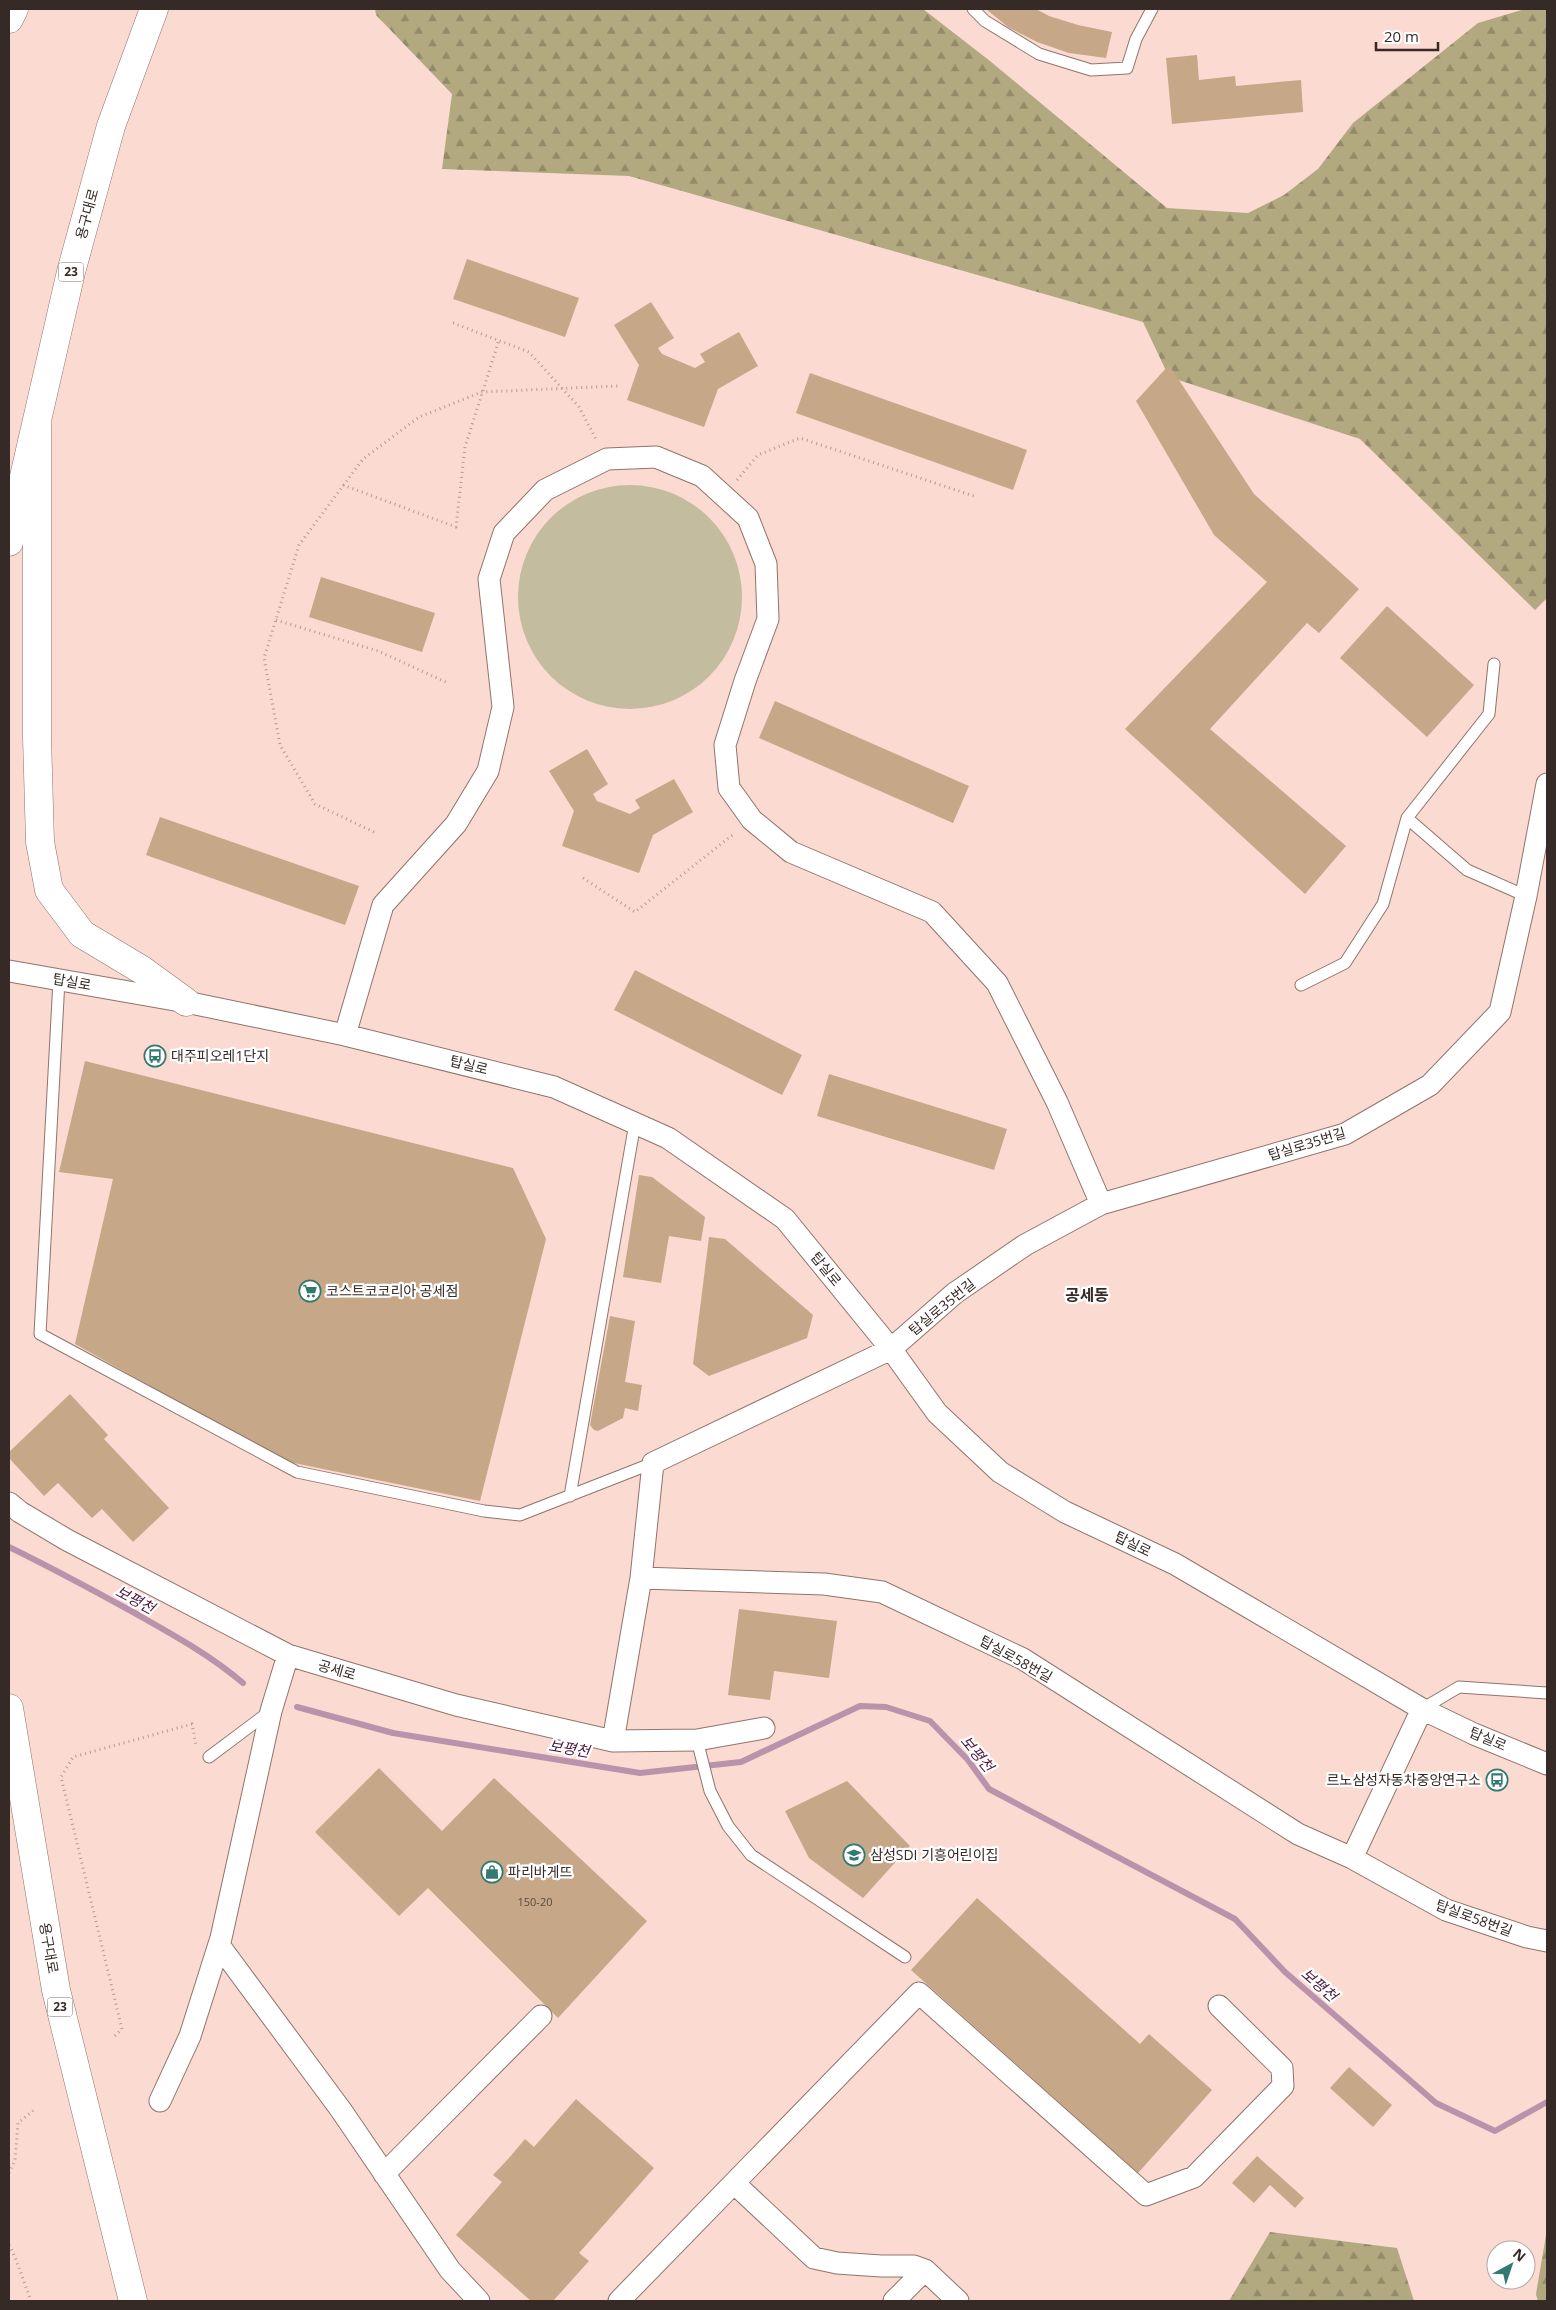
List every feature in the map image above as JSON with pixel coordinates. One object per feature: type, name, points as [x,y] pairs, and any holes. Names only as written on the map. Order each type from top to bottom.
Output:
[{"type":"highway","points":[[9,19],[14,9]]},
{"type":"highway","name":"용구대로","points":[[9,542],[71,272],[111,126],[154,9]]},
{"type":"highway","points":[[37,424],[39,823],[40,842],[49,890],[82,934],[142,970],[186,1002]]},
{"type":"highway","name":"용구대로","points":[[9,1708],[56,1990],[133,2301]]},
{"type":"street","points":[[346,1035],[383,905],[456,824],[488,771],[503,707],[489,579],[504,533],[545,490],[607,459],[656,458],[702,476],[748,518],[766,564],[768,619],[745,681],[725,745],[729,788],[752,820],[791,852],[932,912],[997,983],[1057,1102],[1102,1204]]},
{"type":"street","name":"탑실로35번길","points":[[653,1463],[891,1349],[955,1293],[1017,1251],[1102,1204],[1345,1134],[1430,1086],[1500,1012],[1526,896],[1547,784]]},
{"type":"street","name":"탑실로","points":[[9,971],[186,1002],[346,1035],[554,1086],[668,1138],[785,1219],[891,1349],[937,1413],[1000,1472],[1065,1512],[1175,1564],[1422,1709],[1474,1734],[1547,1764]]},
{"type":"street","points":[[613,1740],[641,1578],[653,1463]]},
{"type":"street","name":"공세로","points":[[9,1503],[20,1512],[67,1540],[288,1655],[456,1705],[613,1740],[697,1740],[764,1728]]},
{"type":"street","name":"탑실로58번길","points":[[641,1578],[824,1584],[882,1592],[1023,1659],[1298,1834],[1352,1858],[1446,1910],[1527,1937],[1547,1941]]},
{"type":"street","points":[[160,2101],[190,2036],[219,1945],[271,1711],[288,1655]]},
{"type":"street","points":[[1352,1858],[1422,1709]]},
{"type":"street","points":[[219,1945],[342,2110],[450,2270],[479,2301]]},
{"type":"street","points":[[619,2301],[919,1993],[1146,2195],[1194,2177],[1282,2086],[1282,2068],[1219,2006]]},
{"type":"street","points":[[384,2174],[542,2016]]},
{"type":"street","points":[[734,2183],[814,2258],[837,2263],[914,2266],[925,2270],[958,2301]]},
{"type":"street","points":[[894,2301],[925,2270]]},
{"type":"lane","points":[[973,9],[985,21],[1039,54],[1091,70],[1127,68],[1136,39],[1152,9]]},
{"type":"lane","points":[[1301,985],[1345,963],[1383,904],[1408,818],[1489,714],[1494,664]]},
{"type":"lane","points":[[1408,818],[1467,870],[1526,896]]},
{"type":"lane","points":[[59,980],[40,1334],[297,1472],[484,1511],[520,1515],[653,1463]]},
{"type":"lane","points":[[570,1496],[635,1123]]},
{"type":"lane","points":[[1422,1709],[1459,1687],[1547,1693]]},
{"type":"lane","points":[[209,1757],[271,1711]]},
{"type":"lane","points":[[697,1740],[710,1791],[728,1826],[751,1855],[905,1957]]},
{"type":"path","points":[[453,323],[529,352],[579,407],[607,459]]},
{"type":"path","points":[[343,484],[456,527],[465,447],[499,340]]},
{"type":"path","points":[[374,832],[315,804],[280,745],[264,658],[299,544],[363,459],[419,417],[482,392],[618,386]]},
{"type":"path","points":[[723,495],[758,455],[800,438],[977,497]]},
{"type":"path","points":[[276,620],[378,651],[448,683]]},
{"type":"path","points":[[583,878],[635,912],[752,820]]},
{"type":"path","points":[[115,2036],[122,2029],[61,1777],[73,1757],[192,1724],[196,1745],[203,1746]]},
{"type":"path","points":[[9,2173],[15,2160],[18,2123],[35,2109]]},
{"type":"path","points":[[9,2245],[16,2257],[31,2301]]},
{"type":"shaded area","points":[[619,485],[641,485],[673,493],[683,498],[701,510],[717,526],[734,554],[740,575],[742,597],[740,619],[734,640],[717,668],[701,684],[673,701],[641,709],[619,709],[587,701],[577,696],[559,684],[543,668],[526,640],[518,608],[518,586],[526,554],[531,544],[543,526],[559,510],[587,493]]},
{"type":"green space","points":[[375,9],[923,9],[990,61],[1167,208],[1248,213],[1284,195],[1318,169],[1353,123],[1478,23],[1525,9],[1547,9],[1547,598],[1535,610],[1360,439],[1169,377],[1143,322],[629,176],[442,169],[452,94],[376,15]]},
{"type":"green space","points":[[1547,2229],[1547,2301],[1538,2301],[1536,2294]]},
{"type":"green space","points":[[1270,2232],[1397,2248],[1414,2301],[1229,2301]]},
{"type":"building","points":[[986,9],[1036,9],[1049,16],[1078,25],[1112,32],[1106,58],[1069,53],[1037,42],[1008,27]]},
{"type":"building","points":[[1197,55],[1199,80],[1235,76],[1236,86],[1301,80],[1303,112],[1172,124],[1166,58]]},
{"type":"building","points":[[467,259],[579,298],[565,337],[453,299]]},
{"type":"building","points":[[651,302],[674,338],[658,348],[662,354],[695,368],[705,362],[700,354],[739,332],[758,366],[718,389],[704,427],[627,400],[639,365],[614,325]]},
{"type":"building","points":[[1169,365],[1254,494],[1359,589],[1319,633],[1307,623],[1210,729],[1346,846],[1305,894],[1125,729],[1267,582],[1214,535],[1136,401]]},
{"type":"building","points":[[810,373],[1027,450],[1013,490],[796,413]]},
{"type":"building","points":[[321,577],[435,613],[422,652],[309,617]]},
{"type":"building","points":[[1387,606],[1474,685],[1427,737],[1340,658]]},
{"type":"building","points":[[775,701],[969,786],[953,823],[759,738]]},
{"type":"building","points":[[587,749],[608,784],[593,794],[597,801],[630,814],[640,808],[635,800],[674,779],[693,812],[653,835],[639,873],[562,846],[574,811],[549,771]]},
{"type":"building","points":[[160,817],[359,886],[345,925],[146,855]]},
{"type":"building","points":[[635,970],[802,1055],[782,1095],[614,1010]]},
{"type":"building","name":"코스트코코리아 공세점","points":[[85,1061],[513,1168],[546,1239],[480,1501],[284,1461],[75,1344],[113,1179],[59,1172]]},
{"type":"building","points":[[829,1074],[1007,1129],[994,1170],[817,1116]]},
{"type":"building","points":[[639,1175],[652,1177],[705,1217],[701,1241],[669,1236],[661,1283],[623,1277]]},
{"type":"building","points":[[709,1237],[725,1239],[813,1315],[807,1338],[709,1376],[693,1364]]},
{"type":"building","points":[[610,1316],[635,1321],[625,1382],[642,1385],[638,1411],[625,1408],[623,1418],[598,1431],[594,1430],[590,1425]]},
{"type":"building","points":[[70,1394],[108,1435],[104,1439],[169,1508],[133,1542],[102,1509],[92,1518],[58,1483],[44,1496],[9,1458],[9,1452]]},
{"type":"building","points":[[739,1609],[837,1621],[829,1678],[774,1671],[770,1700],[728,1695]]},
{"type":"building","points":[[379,1768],[442,1831],[494,1778],[647,1921],[558,2018],[428,1888],[399,1916],[315,1832]]},
{"type":"building","points":[[847,1781],[910,1846],[863,1898],[809,1858],[785,1811]]},
{"type":"building","points":[[977,1898],[1140,2044],[1149,2034],[1212,2090],[1138,2173],[911,1970]]},
{"type":"building","points":[[1349,2067],[1392,2105],[1373,2127],[1330,2088]]},
{"type":"building","points":[[576,2099],[654,2168],[579,2253],[589,2261],[553,2301],[531,2301],[456,2235],[502,2182],[493,2175],[525,2139],[534,2147]]},
{"type":"building","points":[[1257,2156],[1304,2198],[1295,2208],[1270,2185],[1254,2203],[1232,2183]]},
{"type":"waterway","name":"보평천","points":[[9,1547],[86,1586],[175,1636],[203,1653],[243,1683]]},
{"type":"waterway","name":"보평천","points":[[297,1707],[393,1733],[640,1773],[741,1762],[860,1706],[886,1707],[930,1721],[968,1760],[989,1789],[1235,1919],[1285,1972],[1436,2103],[1495,2131],[1547,2102]]},
{"type":"place","name":"대주피오레1단지","points":[[155,1056]]},
{"type":"place","name":"코스트코코리아 공세점","points":[[310,1291]]},
{"type":"place","name":"르노삼성자동차중앙연구소","points":[[1497,1780]]},
{"type":"place","name":"삼성SDI 기흥어린이집","points":[[854,1855]]},
{"type":"place","name":"파리바게뜨","points":[[492,1872]]},
{"type":"district","name":"공세동","points":[[1087,1295]]}]
